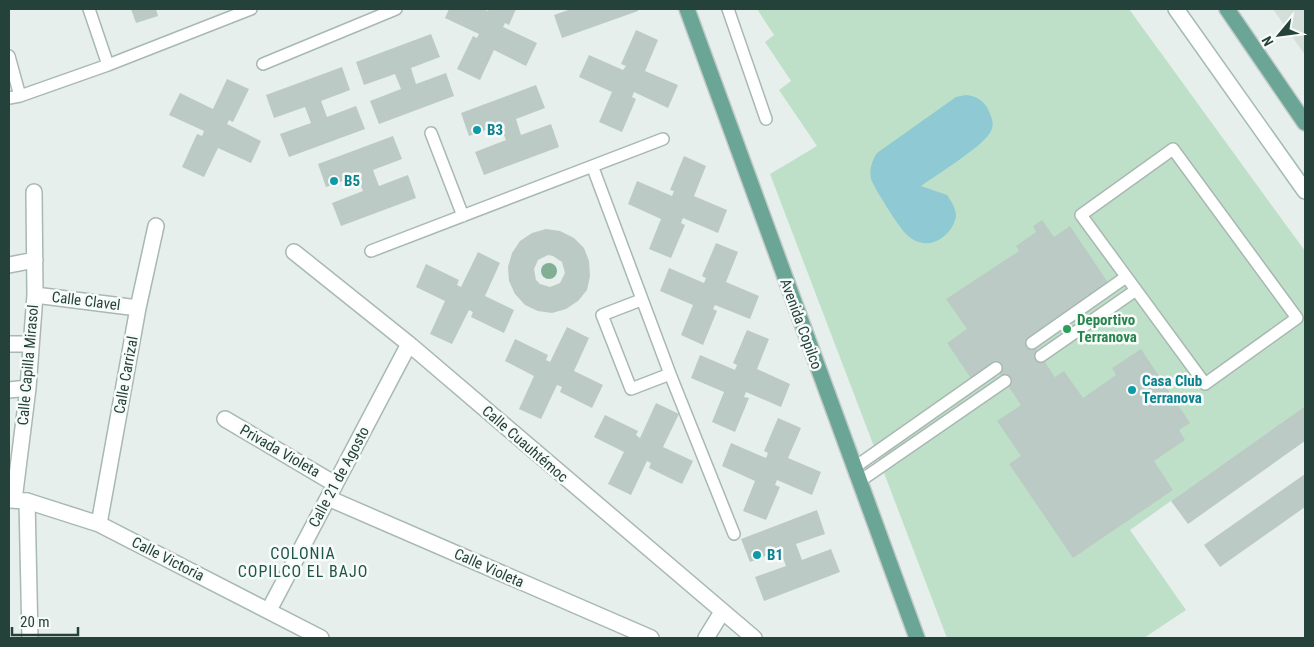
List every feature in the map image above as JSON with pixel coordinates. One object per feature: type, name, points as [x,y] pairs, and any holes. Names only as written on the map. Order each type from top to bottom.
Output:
[{"type":"main road","name":"Avenida Copilco","points":[[687,9],[917,638]]},
{"type":"main road","points":[[1227,9],[1305,123]]},
{"type":"street","points":[[1176,9],[1305,191]]},
{"type":"street","name":"Calle Capilla Mirasol","points":[[30,638],[17,500],[35,295],[34,192]]},
{"type":"street","name":"Calle Carrizal","points":[[99,524],[138,308],[156,226]]},
{"type":"street","name":"Calle Cuauhtémoc","points":[[294,252],[409,344],[754,638]]},
{"type":"street","points":[[9,265],[35,260]]},
{"type":"street","name":"Calle Clavel","points":[[35,295],[138,308]]},
{"type":"street","points":[[9,344],[31,344]]},
{"type":"street","name":"Calle 21 de Agosto","points":[[268,610],[409,344]]},
{"type":"street","points":[[9,390],[28,388]]},
{"type":"street","name":"Privada Violeta","points":[[225,419],[335,484]]},
{"type":"street","name":"Calle Violeta","points":[[328,498],[651,638]]},
{"type":"street","name":"Calle Victoria","points":[[17,500],[99,524],[321,638]]},
{"type":"street","points":[[706,638],[722,612]]},
{"type":"lane","points":[[89,9],[108,65]]},
{"type":"lane","points":[[9,56],[14,97],[108,65],[251,9]]},
{"type":"lane","points":[[263,64],[396,9]]},
{"type":"lane","points":[[728,9],[766,119]]},
{"type":"lane","points":[[431,132],[463,216]]},
{"type":"lane","points":[[371,251],[593,168],[663,139]]},
{"type":"lane","points":[[1173,149],[1297,318],[1205,384],[1126,277],[1081,215],[1173,149]]},
{"type":"lane","points":[[593,168],[641,300],[734,534]]},
{"type":"lane","points":[[1032,343],[1126,277]]},
{"type":"lane","points":[[1041,356],[1136,290]]},
{"type":"lane","points":[[641,300],[602,314],[609,333],[631,389],[670,374]]},
{"type":"lane","points":[[854,467],[996,368]]},
{"type":"lane","points":[[860,482],[1005,381]]},
{"type":"shaded area","points":[[1273,9],[1305,9],[1305,55],[1298,45]]},
{"type":"green space","name":"Deportivo Terranova","points":[[757,9],[1129,9],[1305,251],[1305,406],[1130,530],[1186,610],[1144,638],[947,638],[770,174],[817,146],[779,90],[791,81],[765,42],[774,35]]},
{"type":"water","points":[[973,96],[984,103],[993,126],[987,137],[970,152],[921,186],[947,195],[952,202],[956,216],[952,228],[937,241],[931,243],[917,242],[903,230],[877,190],[871,179],[872,162],[877,153],[956,97]]},
{"type":"building","points":[[131,9],[156,9],[158,16],[136,23]]},
{"type":"building","points":[[449,9],[484,9],[488,11],[489,9],[516,9],[509,25],[505,23],[503,27],[537,43],[526,66],[494,50],[480,80],[457,69],[473,36],[477,38],[479,34],[445,18]]},
{"type":"building","points":[[571,9],[637,9],[638,11],[562,38],[554,15]]},
{"type":"building","points":[[636,30],[658,40],[645,71],[678,85],[668,108],[634,92],[632,97],[636,99],[622,132],[599,122],[612,92],[579,77],[589,55],[623,70],[626,66],[621,64]]},
{"type":"building","points":[[431,34],[440,57],[411,68],[416,84],[446,73],[454,96],[379,124],[370,101],[401,89],[395,74],[364,85],[356,62]]},
{"type":"building","points":[[342,67],[350,90],[321,101],[327,117],[356,106],[365,129],[289,157],[280,134],[311,123],[305,107],[274,118],[266,95]]},
{"type":"building","points":[[227,79],[249,89],[233,122],[229,120],[227,124],[261,141],[251,163],[218,148],[204,177],[182,167],[197,134],[202,136],[204,131],[169,115],[180,93],[213,109]]},
{"type":"building","name":"B3","points":[[536,85],[545,108],[516,119],[521,135],[551,124],[559,147],[484,175],[475,152],[506,140],[500,125],[469,136],[461,113]]},
{"type":"building","name":"B5","points":[[393,136],[402,159],[373,170],[379,186],[408,175],[416,198],[341,226],[332,203],[363,191],[357,176],[326,187],[318,164]]},
{"type":"building","points":[[684,156],[706,166],[694,196],[727,210],[718,233],[683,218],[681,223],[685,225],[671,258],[649,249],[661,219],[628,204],[637,181],[672,196],[674,191],[670,190]]},
{"type":"building","name":"Casa Club Terranova","points":[[1042,220],[1054,237],[1070,226],[1109,284],[1030,340],[1055,377],[1064,371],[1083,398],[1116,375],[1112,368],[1141,349],[1190,423],[1179,430],[1185,440],[1154,461],[1173,490],[1073,558],[1009,464],[1021,456],[997,421],[1021,405],[994,365],[972,380],[947,343],[967,329],[946,299],[1019,251],[1016,246],[1036,232],[1033,226]]},
{"type":"building","points":[[546,229],[560,231],[574,238],[584,248],[589,261],[590,276],[587,290],[578,301],[566,309],[552,313],[538,311],[525,305],[515,294],[509,281],[508,267],[512,253],[520,241],[532,233]],"holes":[[[548,255],[562,262],[565,273],[560,283],[550,287],[540,284],[536,280],[534,269],[538,260]]]},
{"type":"building","points":[[716,243],[738,252],[726,282],[759,296],[750,319],[715,305],[713,309],[717,311],[703,345],[681,335],[693,305],[660,291],[669,268],[704,283],[706,278],[702,276]]},
{"type":"building","points":[[478,252],[500,263],[485,296],[514,310],[504,333],[471,317],[473,312],[469,310],[452,344],[430,334],[445,301],[416,287],[426,264],[459,280],[457,285],[461,287]]},
{"type":"building","points":[[567,327],[589,338],[574,371],[603,385],[592,408],[560,392],[562,387],[557,385],[541,419],[519,409],[534,376],[505,361],[515,339],[548,355],[546,360],[550,362]]},
{"type":"building","points":[[747,330],[769,339],[757,369],[790,384],[781,407],[746,392],[744,397],[749,398],[735,432],[712,422],[724,392],[691,378],[700,355],[735,370],[737,365],[733,363]]},
{"type":"building","points":[[656,403],[679,414],[663,447],[693,461],[682,484],[649,468],[651,463],[647,461],[631,495],[608,484],[624,452],[594,437],[605,415],[638,431],[636,435],[640,438]]},
{"type":"building","points":[[1305,406],[1305,441],[1188,524],[1171,501]]},
{"type":"building","points":[[778,418],[801,428],[788,458],[821,472],[812,495],[777,480],[775,485],[780,487],[766,520],[743,511],[755,481],[722,466],[731,443],[766,458],[768,453],[764,451]]},
{"type":"building","points":[[1305,474],[1305,507],[1220,567],[1204,545]]},
{"type":"building","name":"B1","points":[[817,510],[825,534],[796,544],[802,560],[831,549],[840,572],[764,601],[755,577],[786,566],[780,550],[750,562],[741,539]]},
{"type":"place","name":"B3","points":[[477,130]]},
{"type":"place","name":"B5","points":[[334,181]]},
{"type":"place","name":"Deportivo Terranova","points":[[1067,329]]},
{"type":"place","name":"Casa Club Terranova","points":[[1132,390]]},
{"type":"place","name":"B1","points":[[757,555]]},
{"type":"district","name":"COLONIA COPILCO EL BAJO","points":[[303,562]]}]
